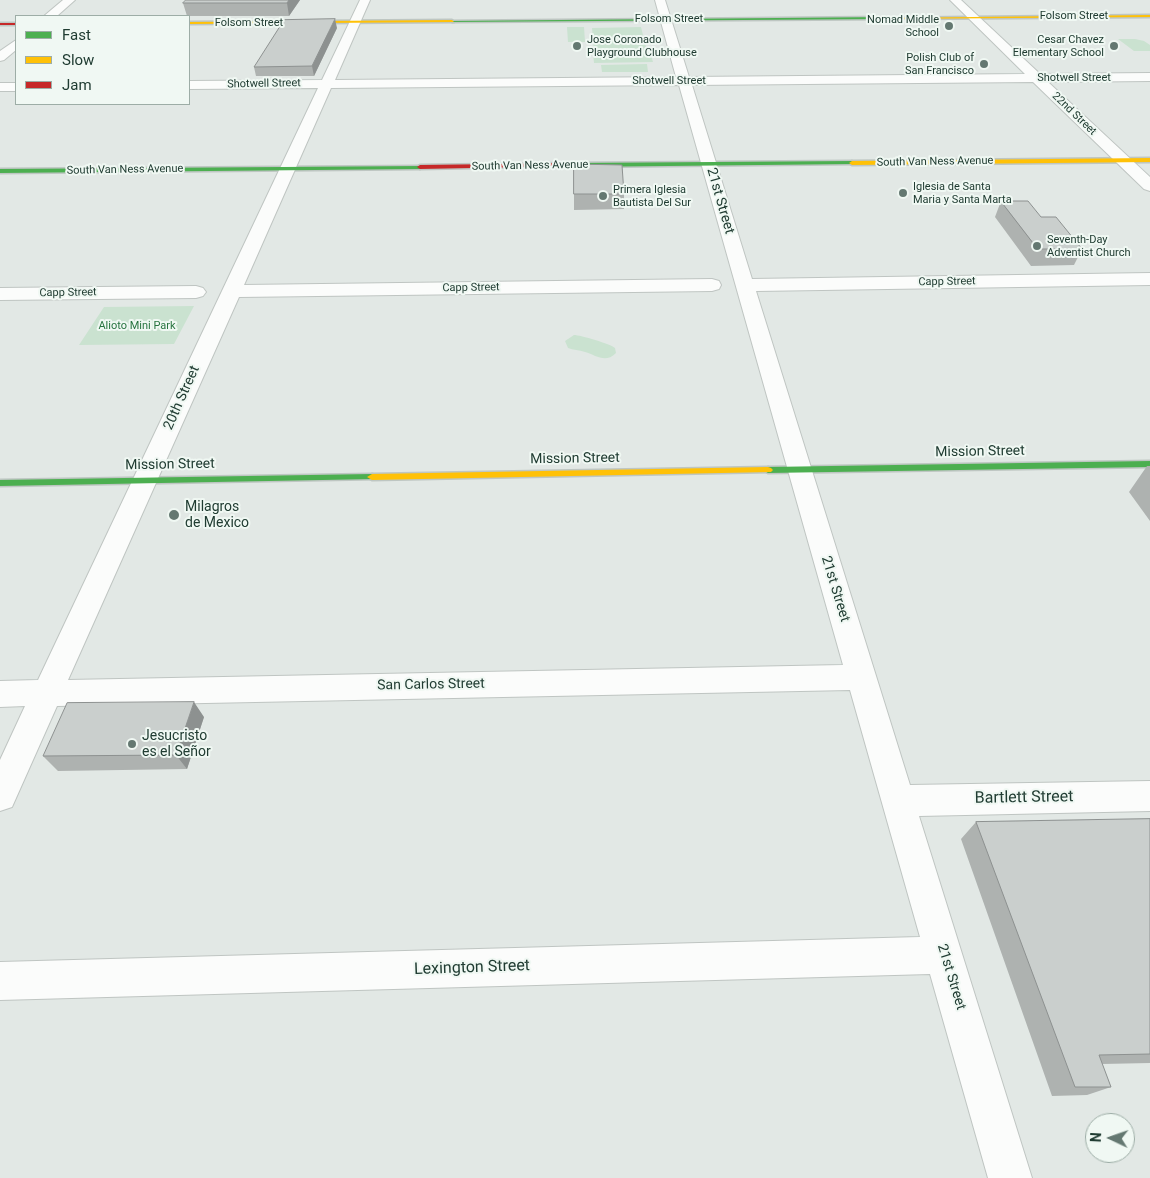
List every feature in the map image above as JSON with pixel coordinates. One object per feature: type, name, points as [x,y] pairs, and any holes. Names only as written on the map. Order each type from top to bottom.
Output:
[{"type":"main road","name":"Folsom Street","points":[[190,23],[1150,16]]},
{"type":"main road","points":[[0,24],[15,24]]},
{"type":"main road","name":"South Van Ness Avenue","points":[[0,171],[1150,160]]},
{"type":"main road","name":"Mission Street","points":[[0,483],[1150,464]]},
{"type":"street","points":[[51,15],[70,0]]},
{"type":"street","name":"20th Street","points":[[0,796],[365,0]]},
{"type":"street","name":"21st Street","points":[[660,0],[798,470],[862,677],[1010,1178]]},
{"type":"street","name":"22nd Street","points":[[955,0],[1150,186]]},
{"type":"street","points":[[0,58],[15,45]]},
{"type":"street","name":"Shotwell Street","points":[[190,85],[1150,77]]},
{"type":"street","points":[[0,87],[15,87]]},
{"type":"street","name":"Capp Street","points":[[744,285],[1150,280]]},
{"type":"street","name":"Capp Street","points":[[231,291],[712,285]]},
{"type":"street","name":"Capp Street","points":[[0,294],[196,292]]},
{"type":"street","name":"San Carlos Street","points":[[0,694],[862,677]]},
{"type":"street","name":"Bartlett Street","points":[[899,801],[1150,796]]},
{"type":"street","name":"Lexington Street","points":[[0,981],[944,955]]},
{"type":"green space","points":[[567,27],[584,27],[585,42],[568,42]]},
{"type":"green space","points":[[641,27],[647,51],[594,51],[592,28]]},
{"type":"green space","points":[[1118,39],[1144,41],[1150,45],[1150,51],[1134,51]]},
{"type":"green space","points":[[650,52],[653,62],[594,63],[593,53]]},
{"type":"green space","points":[[647,64],[648,72],[602,72],[601,65]]},
{"type":"green space","name":"Alioto Mini Park","points":[[194,306],[174,344],[79,345],[104,307]]},
{"type":"green space","points":[[574,335],[608,344],[615,348],[616,353],[608,358],[604,358],[568,348],[565,341]]},
{"type":"building","points":[[186,0],[289,0],[287,3],[183,3]]},
{"type":"building","points":[[335,19],[312,66],[254,67],[284,20]]},
{"type":"building","points":[[574,164],[622,165],[624,194],[574,194]]},
{"type":"building","points":[[1001,201],[1028,201],[1041,217],[1056,217],[1082,249],[1038,249]]},
{"type":"building","name":"Jesucristo es el Señor","points":[[194,702],[176,755],[43,756],[67,703]]},
{"type":"building","points":[[1150,819],[1150,1054],[1099,1055],[1111,1087],[1075,1087],[976,822]]},
{"type":"traffic: fast","points":[[452,21],[886,18]]},
{"type":"traffic: fast","points":[[575,165],[852,163]]},
{"type":"traffic: fast","points":[[0,171],[420,167]]},
{"type":"traffic: fast","points":[[768,470],[1150,464]]},
{"type":"traffic: fast","points":[[0,483],[372,477]]},
{"type":"traffic: slow","points":[[886,18],[1150,16]]},
{"type":"traffic: slow","points":[[190,23],[452,21]]},
{"type":"traffic: slow","points":[[852,163],[1150,160]]},
{"type":"traffic: slow","points":[[372,477],[768,470]]},
{"type":"traffic: jam","points":[[0,24],[15,24]]},
{"type":"traffic: jam","points":[[420,167],[575,165]]},
{"type":"place","name":"Nomad Middle School","points":[[949,26]]},
{"type":"place","name":"Jose Coronado Playground Clubhouse","points":[[577,46]]},
{"type":"place","name":"Cesar Chavez Elementary School","points":[[1114,46]]},
{"type":"place","name":"Polish Club of San Francisco","points":[[984,64]]},
{"type":"place","name":"Iglesia de Santa Maria y Santa Marta","points":[[903,193]]},
{"type":"place","name":"Primera Iglesia Bautista Del Sur","points":[[603,196]]},
{"type":"place","name":"Seventh-Day Adventist Church","points":[[1037,246]]},
{"type":"place","name":"Milagros de Mexico","points":[[174,515]]},
{"type":"place","name":"Jesucristo es el Señor","points":[[132,744]]}]
